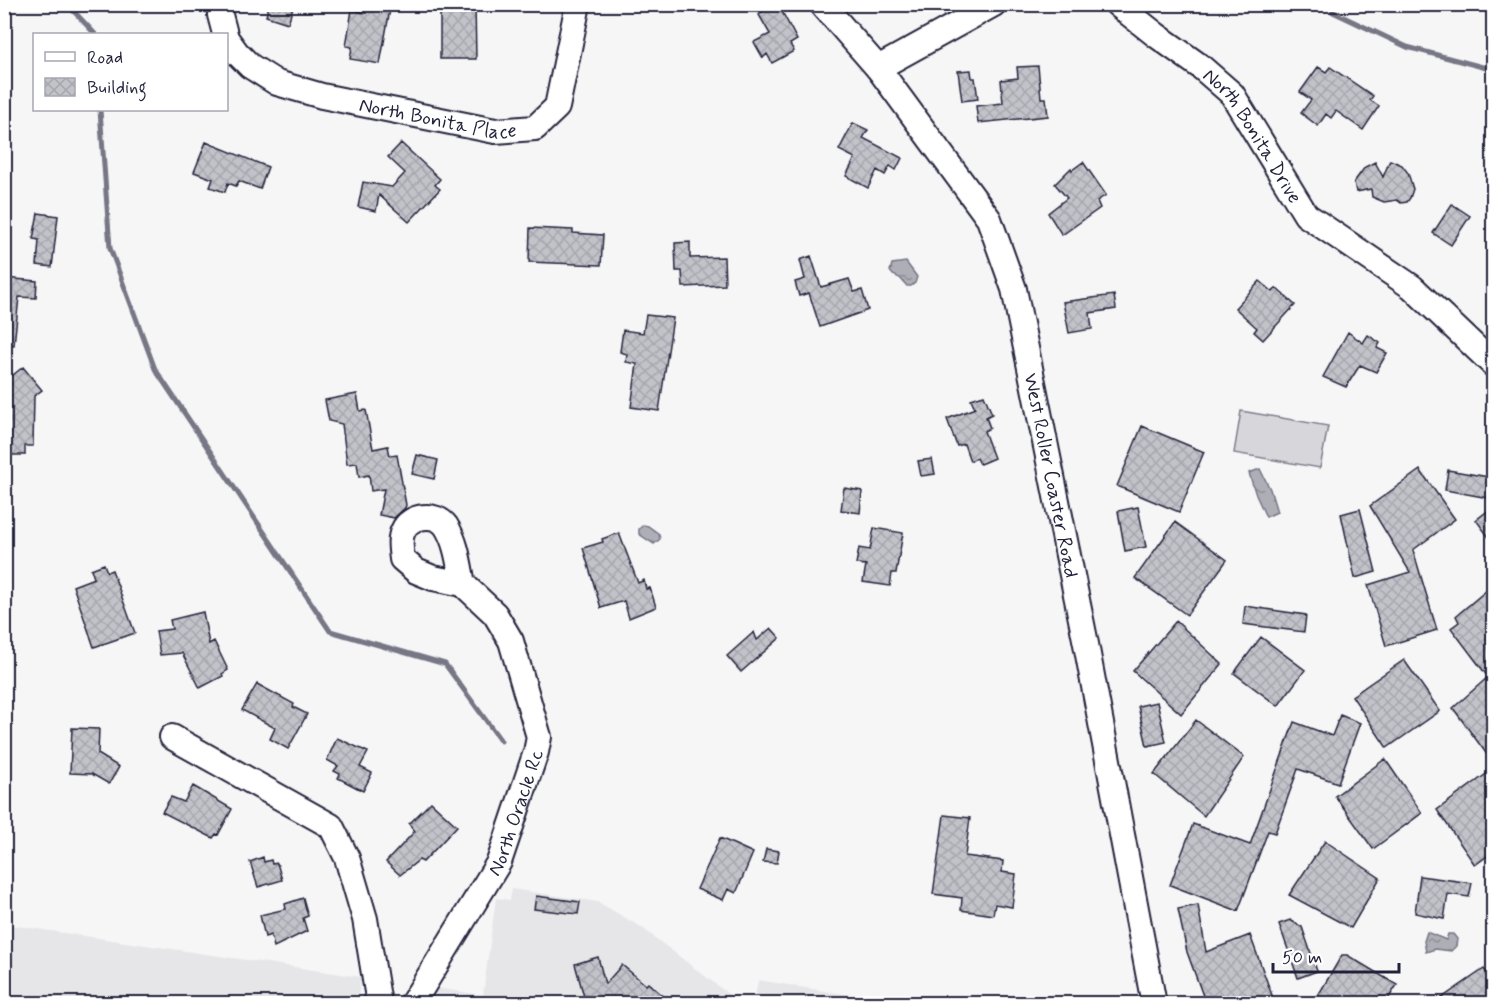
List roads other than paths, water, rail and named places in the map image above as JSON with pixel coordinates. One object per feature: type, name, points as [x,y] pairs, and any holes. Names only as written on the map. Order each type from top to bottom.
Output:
[{"type":"street","name":"North Bonita Place","points":[[221,4],[220,15],[225,33]]},
{"type":"street","name":"North Bonita Place","points":[[228,38],[250,66],[277,83],[322,96],[495,131],[535,128],[557,107],[579,4]]},
{"type":"street","name":"West Roller Coaster Road","points":[[822,4],[878,68],[989,219],[1014,289],[1086,644],[1154,1004]]},
{"type":"street","points":[[878,68],[994,4]]},
{"type":"street","name":"North Bonita Drive","points":[[1117,4],[1155,35],[1201,67],[1232,94],[1306,215],[1412,287],[1494,365]]},
{"type":"street","name":"North Oracle Rc","points":[[412,1004],[499,862],[539,737],[511,641],[495,614],[463,584]]},
{"type":"street","points":[[172,737],[331,826],[347,858],[365,919],[379,1004]]},
{"type":"water","points":[[906,262],[917,277],[911,286],[907,286],[890,271],[892,264]]},
{"type":"water","points":[[1260,469],[1270,489],[1277,512],[1266,517],[1249,473]]},
{"type":"water","points":[[643,525],[659,534],[660,539],[654,544],[639,534],[639,529]]},
{"type":"water","points":[[1427,932],[1446,940],[1448,934],[1453,934],[1457,939],[1456,946],[1451,951],[1435,949],[1426,952],[1424,941]]},
{"type":"waterway","points":[[67,4],[94,33]]},
{"type":"waterway","points":[[1331,4],[1333,12],[1407,47],[1494,70]]},
{"type":"waterway","points":[[100,111],[110,248],[155,369],[330,631],[445,664],[501,741]]}]
